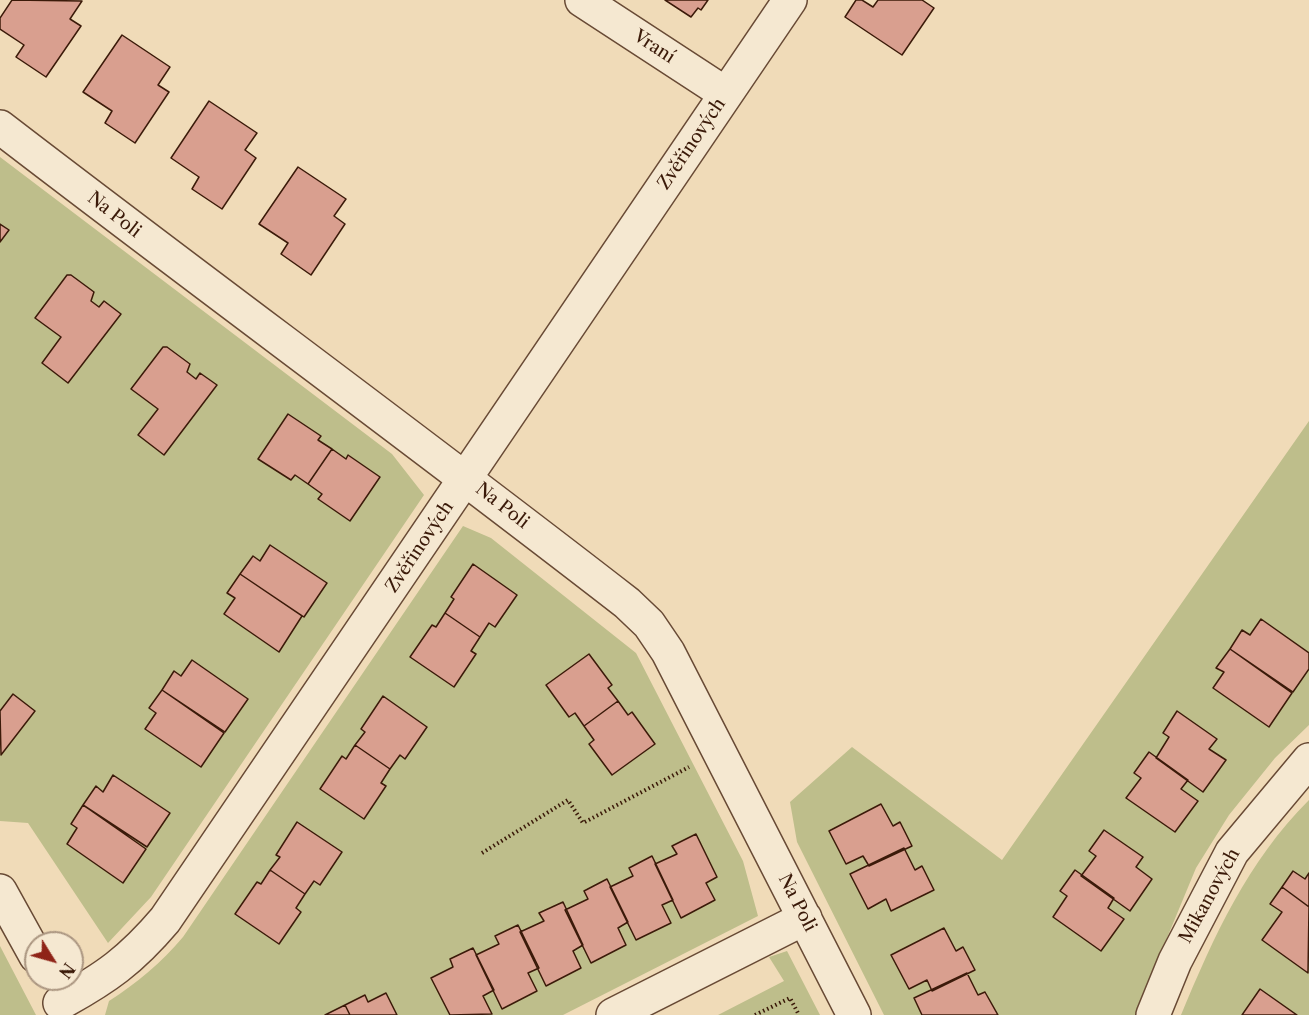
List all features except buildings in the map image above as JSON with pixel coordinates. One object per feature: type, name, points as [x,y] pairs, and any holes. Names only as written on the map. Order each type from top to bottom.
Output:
[{"type":"street","name":"Vraní","points":[[582,0],[726,94]]},
{"type":"street","name":"Zvěřinových","points":[[57,999],[100,981],[138,952],[165,920],[790,0]]},
{"type":"street","name":"Na Poli","points":[[0,127],[260,326],[466,479],[627,603],[649,624],[668,652],[854,1015]]},
{"type":"street","name":"Mikanových","points":[[1153,1015],[1175,961],[1232,852],[1309,760]]},
{"type":"street","points":[[0,891],[24,934]]},
{"type":"street","points":[[613,1015],[805,918]]},
{"type":"path","points":[[482,853],[568,800],[583,823],[700,761]]},
{"type":"path","points":[[755,1015],[790,998],[799,1015]]},
{"type":"green space","points":[[0,157],[392,454],[424,495],[151,897],[108,943],[28,823],[0,821],[0,755],[35,711],[13,694],[0,711],[0,242],[9,230],[0,224]],"holes":[[[67,275],[71,275],[94,292],[91,301],[99,307],[104,301],[121,314],[68,383],[42,363],[61,337],[36,318]],[[163,347],[168,347],[190,363],[187,372],[196,379],[201,373],[217,385],[164,455],[138,435],[158,409],[132,389]]]},
{"type":"green space","points":[[1309,421],[1309,725],[1275,758],[1229,815],[1196,868],[1135,1015],[997,1015],[986,992],[978,995],[967,973],[975,969],[963,947],[927,980],[931,990],[914,999],[922,1015],[884,1015],[797,842],[790,802],[852,747],[1002,860]],"holes":[[[881,804],[893,826],[900,823],[912,845],[905,849],[915,870],[922,867],[934,890],[891,911],[886,899],[868,908],[851,874],[868,865],[863,856],[846,864],[829,831]]]},
{"type":"green space","points":[[463,526],[491,538],[636,653],[743,861],[758,916],[563,1015],[105,1015],[109,1001],[148,972],[183,937]]},
{"type":"green space","points":[[1309,800],[1309,1015],[1181,1015],[1206,957],[1250,874],[1267,849]]},
{"type":"green space","points":[[0,946],[36,1015],[0,1015]]},
{"type":"green space","points":[[787,951],[820,1015],[718,1015],[784,981],[769,957]]}]
